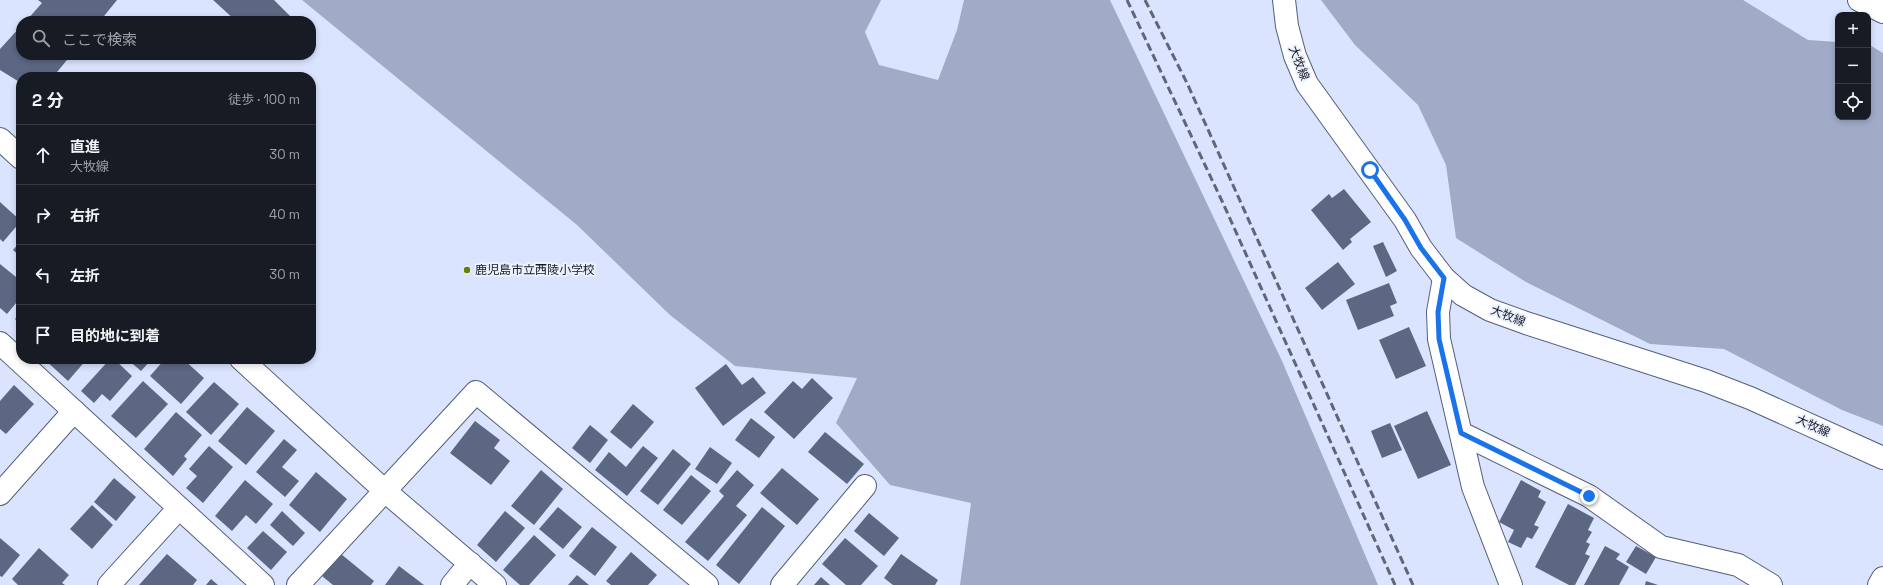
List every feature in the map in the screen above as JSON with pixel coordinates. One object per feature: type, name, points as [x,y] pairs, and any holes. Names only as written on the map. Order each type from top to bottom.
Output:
[{"type":"street","name":"大牧線","points":[[1284,0],[1287,26],[1295,56],[1307,84],[1405,220],[1421,248],[1444,278],[1463,295],[1490,310],[1526,323],[1706,381],[1750,398],[1883,458]]},
{"type":"street","points":[[1859,0],[1883,12]]},
{"type":"street","points":[[0,139],[16,153]]},
{"type":"street","points":[[1444,278],[1438,312],[1439,339],[1473,487],[1511,585]]},
{"type":"street","points":[[0,343],[16,358]]},
{"type":"street","points":[[23,364],[263,585]]},
{"type":"street","points":[[246,364],[385,491],[495,585]]},
{"type":"street","points":[[298,585],[476,392],[707,585]]},
{"type":"street","points":[[0,494],[74,411]]},
{"type":"street","points":[[1461,433],[1589,496],[1661,547],[1738,565],[1771,585]]},
{"type":"street","points":[[782,585],[865,486]]},
{"type":"street","points":[[109,585],[180,508]]},
{"type":"street","points":[[452,585],[470,563]]},
{"type":"street","points":[[1879,585],[1883,578]]},
{"type":"shaded area","points":[[302,0],[881,0],[865,32],[879,65],[938,80],[957,30],[964,0],[1110,0],[1282,361],[1378,585],[960,585],[971,503],[890,485],[836,423],[857,378],[735,366],[670,315],[577,225]]},
{"type":"shaded area","points":[[1321,0],[1743,0],[1808,40],[1835,42],[1835,120],[1871,120],[1871,46],[1883,53],[1883,426],[1842,410],[1724,349],[1650,344],[1526,282],[1456,238],[1446,165],[1418,105],[1355,45]]},
{"type":"building","points":[[38,0],[117,0],[104,16],[30,16],[42,3]]},
{"type":"building","points":[[213,0],[274,0],[290,16],[231,16]]},
{"type":"building","points":[[16,31],[16,60],[67,60],[57,72],[16,72],[16,80],[0,70],[0,49]]},
{"type":"building","points":[[1344,189],[1371,222],[1350,239],[1352,242],[1343,250],[1311,210],[1329,194],[1332,198]]},
{"type":"building","points":[[0,202],[16,216],[16,227],[3,242],[0,239]]},
{"type":"building","points":[[1383,242],[1397,271],[1386,277],[1373,246]]},
{"type":"building","points":[[1338,262],[1355,284],[1322,310],[1305,288]]},
{"type":"building","points":[[0,264],[16,277],[16,303],[7,314],[0,308]]},
{"type":"building","points":[[1389,283],[1397,303],[1390,306],[1394,316],[1358,330],[1346,300]]},
{"type":"building","points":[[1409,327],[1426,366],[1396,379],[1379,340]]},
{"type":"building","points":[[49,364],[83,364],[68,381]]},
{"type":"building","points":[[105,364],[119,364],[132,376],[110,401],[102,394],[94,403],[81,391]]},
{"type":"building","points":[[133,364],[147,364],[141,371]]},
{"type":"building","points":[[161,364],[189,364],[204,378],[181,404],[150,376]]},
{"type":"building","points":[[726,364],[742,385],[753,377],[766,393],[723,426],[695,388]]},
{"type":"building","points":[[812,378],[833,398],[794,439],[764,412],[793,381],[802,389]]},
{"type":"building","points":[[143,381],[168,404],[136,438],[111,416]]},
{"type":"building","points":[[214,382],[239,404],[211,435],[186,412]]},
{"type":"building","points":[[14,385],[34,404],[6,434],[0,429],[0,401]]},
{"type":"building","points":[[633,404],[654,422],[631,449],[610,432]]},
{"type":"building","points":[[247,407],[275,431],[246,465],[218,441]]},
{"type":"building","points":[[1427,411],[1451,465],[1418,479],[1394,426]]},
{"type":"building","points":[[176,412],[202,435],[184,456],[187,459],[173,476],[144,449]]},
{"type":"building","points":[[751,418],[775,437],[759,458],[735,440]]},
{"type":"building","points":[[475,421],[500,440],[494,448],[510,461],[491,485],[450,453]]},
{"type":"building","points":[[1390,423],[1402,450],[1382,458],[1371,431]]},
{"type":"building","points":[[590,425],[608,440],[590,463],[572,448]]},
{"type":"building","points":[[825,432],[864,464],[847,484],[808,452]]},
{"type":"building","points":[[284,439],[297,450],[282,467],[299,481],[285,497],[256,472]]},
{"type":"building","points":[[209,446],[233,467],[203,503],[186,488],[197,476],[189,469]]},
{"type":"building","points":[[643,446],[658,458],[627,496],[595,470],[609,452],[626,467]]},
{"type":"building","points":[[710,447],[732,463],[717,484],[695,469]]},
{"type":"building","points":[[673,449],[691,464],[658,505],[640,491]]},
{"type":"building","points":[[782,468],[819,499],[797,525],[760,493]]},
{"type":"building","points":[[541,470],[563,489],[534,525],[511,506]]},
{"type":"building","points":[[737,470],[754,485],[736,506],[747,515],[708,561],[685,542],[724,496],[719,491]]},
{"type":"building","points":[[316,472],[347,499],[320,532],[289,505]]},
{"type":"building","points":[[691,475],[711,491],[682,525],[663,510]]},
{"type":"building","points":[[114,478],[136,497],[116,521],[94,502]]},
{"type":"building","points":[[245,480],[273,504],[256,524],[246,515],[232,531],[215,516]]},
{"type":"building","points":[[1521,480],[1541,491],[1538,497],[1546,502],[1534,525],[1539,527],[1532,539],[1527,537],[1521,548],[1508,542],[1514,530],[1499,522]]},
{"type":"building","points":[[1568,504],[1594,518],[1588,530],[1592,532],[1586,542],[1590,544],[1585,554],[1590,556],[1575,585],[1569,585],[1535,567]]},
{"type":"building","points":[[92,505],[113,525],[92,549],[70,529]]},
{"type":"building","points":[[558,507],[582,527],[563,549],[539,529]]},
{"type":"building","points":[[762,507],[785,526],[739,584],[716,565]]},
{"type":"building","points":[[282,511],[305,533],[293,546],[270,525]]},
{"type":"building","points":[[505,511],[525,528],[496,562],[477,545]]},
{"type":"building","points":[[869,513],[899,538],[884,556],[854,531]]},
{"type":"building","points":[[592,527],[617,547],[595,576],[569,556]]},
{"type":"building","points":[[263,531],[287,552],[271,570],[247,548]]},
{"type":"building","points":[[534,535],[556,555],[529,585],[520,585],[503,570]]},
{"type":"building","points":[[0,538],[20,555],[2,577],[0,576]]},
{"type":"building","points":[[845,538],[878,566],[861,585],[846,585],[822,564]]},
{"type":"building","points":[[1605,546],[1620,554],[1616,559],[1629,567],[1619,585],[1584,585]]},
{"type":"building","points":[[1636,546],[1656,557],[1646,574],[1626,562]]},
{"type":"building","points":[[39,548],[69,575],[62,583],[65,585],[18,585],[12,579]]},
{"type":"building","points":[[631,552],[657,575],[648,585],[611,585],[606,581]]},
{"type":"building","points":[[167,554],[197,580],[193,585],[139,585]]},
{"type":"building","points":[[341,554],[374,581],[371,585],[333,585],[322,576]]},
{"type":"building","points":[[901,554],[938,580],[935,585],[893,585],[884,578]]},
{"type":"building","points":[[399,566],[424,585],[385,585]]},
{"type":"building","points":[[577,575],[589,585],[568,585]]},
{"type":"building","points":[[821,577],[830,585],[814,585]]},
{"type":"building","points":[[211,579],[218,585],[206,585]]},
{"type":"building","points":[[1646,581],[1658,585],[1645,585]]},
{"type":"railway","points":[[1127,0],[1222,201],[1395,585]]},
{"type":"railway","points":[[1145,0],[1187,83],[1413,585]]},
{"type":"place","name":"鹿児島市立西陵小学校","points":[[467,270]]},
{"type":"route","points":[[1370,170],[1405,220],[1421,248],[1444,278],[1438,312],[1439,339],[1461,433],[1589,496]]}]
